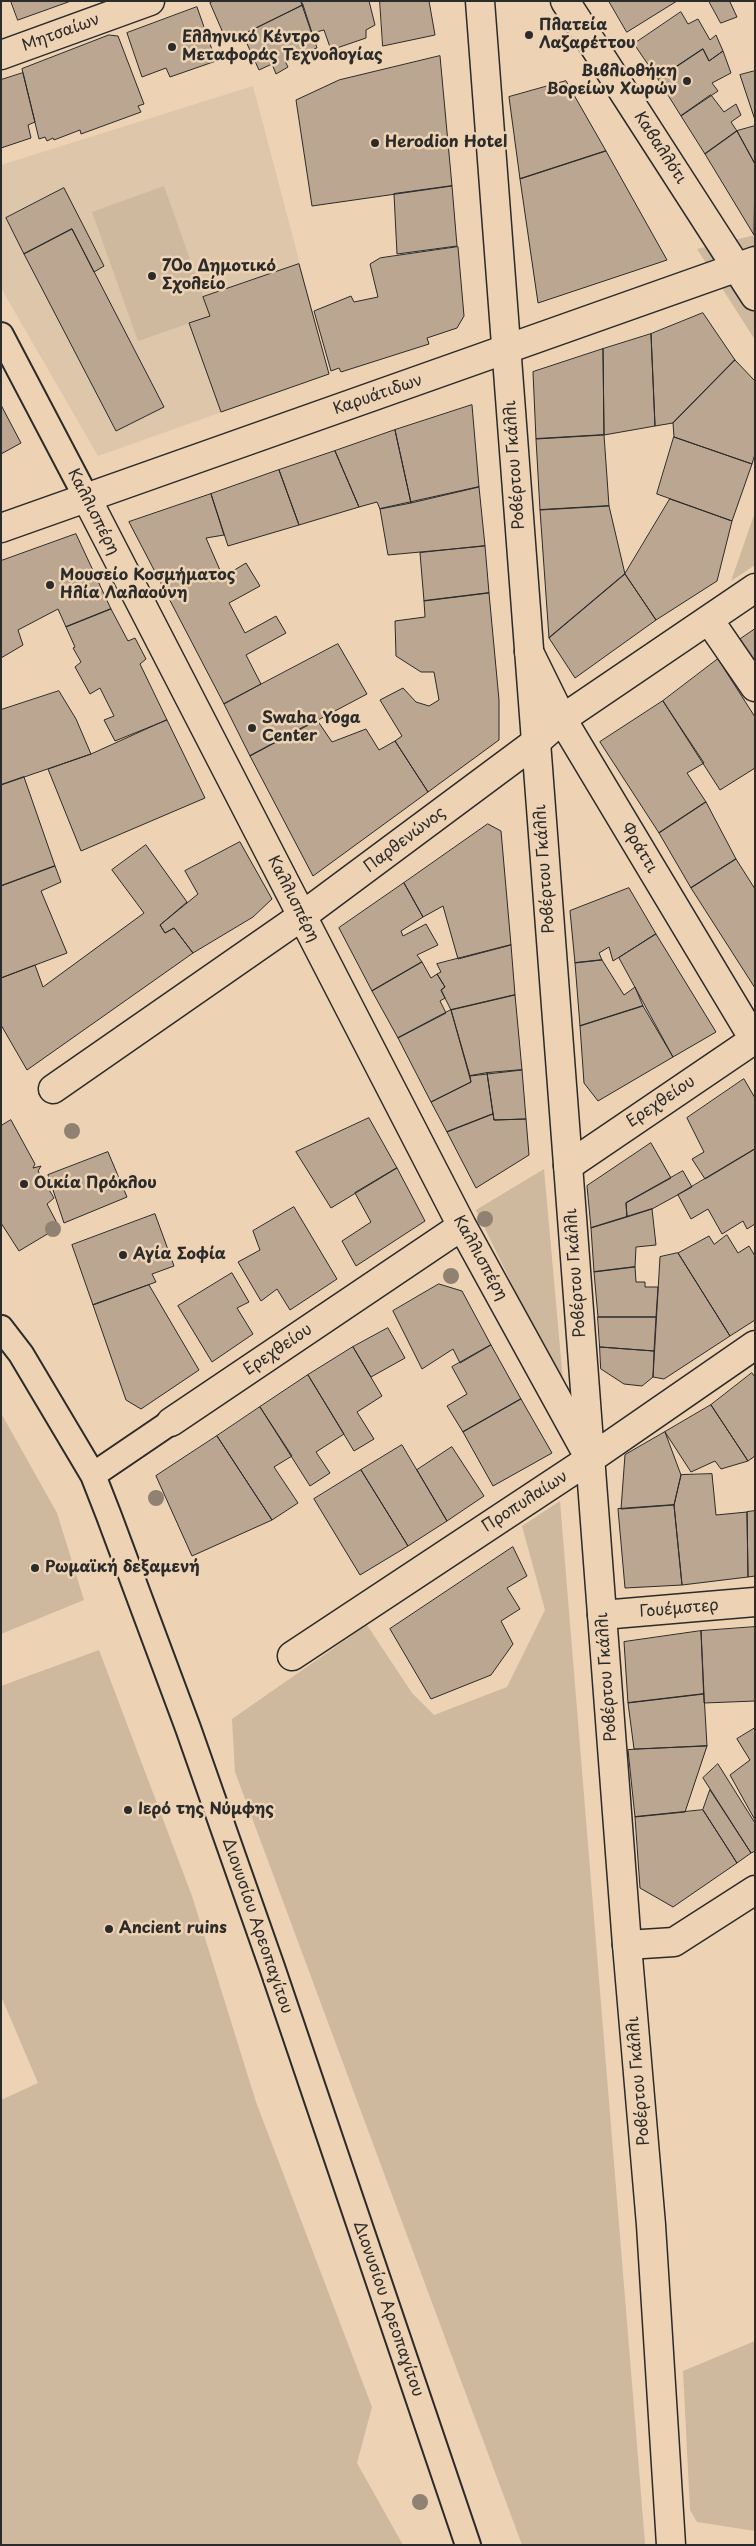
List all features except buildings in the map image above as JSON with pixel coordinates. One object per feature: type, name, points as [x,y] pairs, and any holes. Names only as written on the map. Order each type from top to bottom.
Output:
[{"type":"street","name":"Μητσαίων","points":[[1,55],[150,1]]},
{"type":"street","name":"Ροβέρτου Γκάλλι","points":[[480,1],[627,1945],[652,2235],[671,2545]]},
{"type":"street","name":"Καβαλλότι","points":[[565,1],[746,264],[755,296]]},
{"type":"street","name":"Καρυάτιδων","points":[[1,528],[506,351],[746,264]]},
{"type":"street","name":"Καλλισπέρη","points":[[1,335],[462,1226],[590,1459]]},
{"type":"street","name":"Παρθενώνος","points":[[53,1089],[302,916],[536,742],[562,719],[755,588]]},
{"type":"street","points":[[709,620],[755,687]]},
{"type":"street","name":"Φράττι","points":[[529,652],[562,719],[754,1040]]},
{"type":"street","name":"Ερεχθείου","points":[[568,1166],[754,1040]]},
{"type":"street","name":"Ερεχθείου","points":[[93,1475],[462,1226]]},
{"type":"street","name":"Διονυσίου Αρεοπαγίτου","points":[[1,1328],[21,1354],[93,1475],[188,1728],[269,1958],[468,2545]]},
{"type":"street","name":"Προπυλαίων","points":[[292,1656],[590,1459],[755,1345]]},
{"type":"street","name":"Γουέμστερ","points":[[602,1615],[755,1602]]},
{"type":"street","points":[[627,1945],[674,1942],[755,1890]]},
{"type":"shaded area","name":"70ο Δημοτικό Σχολείο","points":[[253,86],[329,374],[98,456],[1,288],[1,165]]},
{"type":"shaded area","points":[[164,186],[210,316],[138,341],[92,212]]},
{"type":"shaded area","points":[[755,235],[755,340],[697,249]]},
{"type":"shaded area","points":[[755,512],[755,565],[731,581]]},
{"type":"shaded area","points":[[544,1169],[564,1392],[476,1210]]},
{"type":"shaded area","points":[[1,1413],[57,1513],[84,1600],[1,1634]]},
{"type":"shaded area","points":[[560,1501],[644,2545],[522,2545],[235,1772],[232,1719],[367,1625],[412,1693],[434,1715],[507,1687],[545,1610],[522,1526]]},
{"type":"shaded area","points":[[99,1650],[192,1896],[256,2102],[372,2407],[357,2463],[403,2545],[1,2545],[1,2100],[38,2083],[1,1996],[1,1686]]},
{"type":"shaded area","points":[[755,2341],[755,2531],[697,2522],[690,2510],[683,2371]]},
{"type":"place","name":"Πλατεία Λαζαρέττου","points":[[529,35]]},
{"type":"place","name":"Ελληνικό Κέντρο Μεταφοράς Τεχνολογίας","points":[[172,47]]},
{"type":"place","name":"Βιβλιοθήκη Βορείων Χωρών","points":[[687,81]]},
{"type":"place","name":"Herodion Hotel","points":[[375,143]]},
{"type":"place","name":"70ο Δημοτικό Σχολείο","points":[[152,276]]},
{"type":"place","name":"Μουσείο Κοσμήματος Ηλία Λαλαούνη","points":[[50,585]]},
{"type":"place","name":"Swaha Yoga Center","points":[[252,728]]},
{"type":"place","name":"Οικία Πρόκλου","points":[[24,1184]]},
{"type":"place","name":"Αγία Σοφία","points":[[123,1255]]},
{"type":"place","name":"Ρωμαϊκή δεξαμενή","points":[[35,1568]]},
{"type":"place","name":"Ιερό της Νύμφης","points":[[128,1810]]},
{"type":"place","name":"Ancient ruins","points":[[109,1929]]}]
